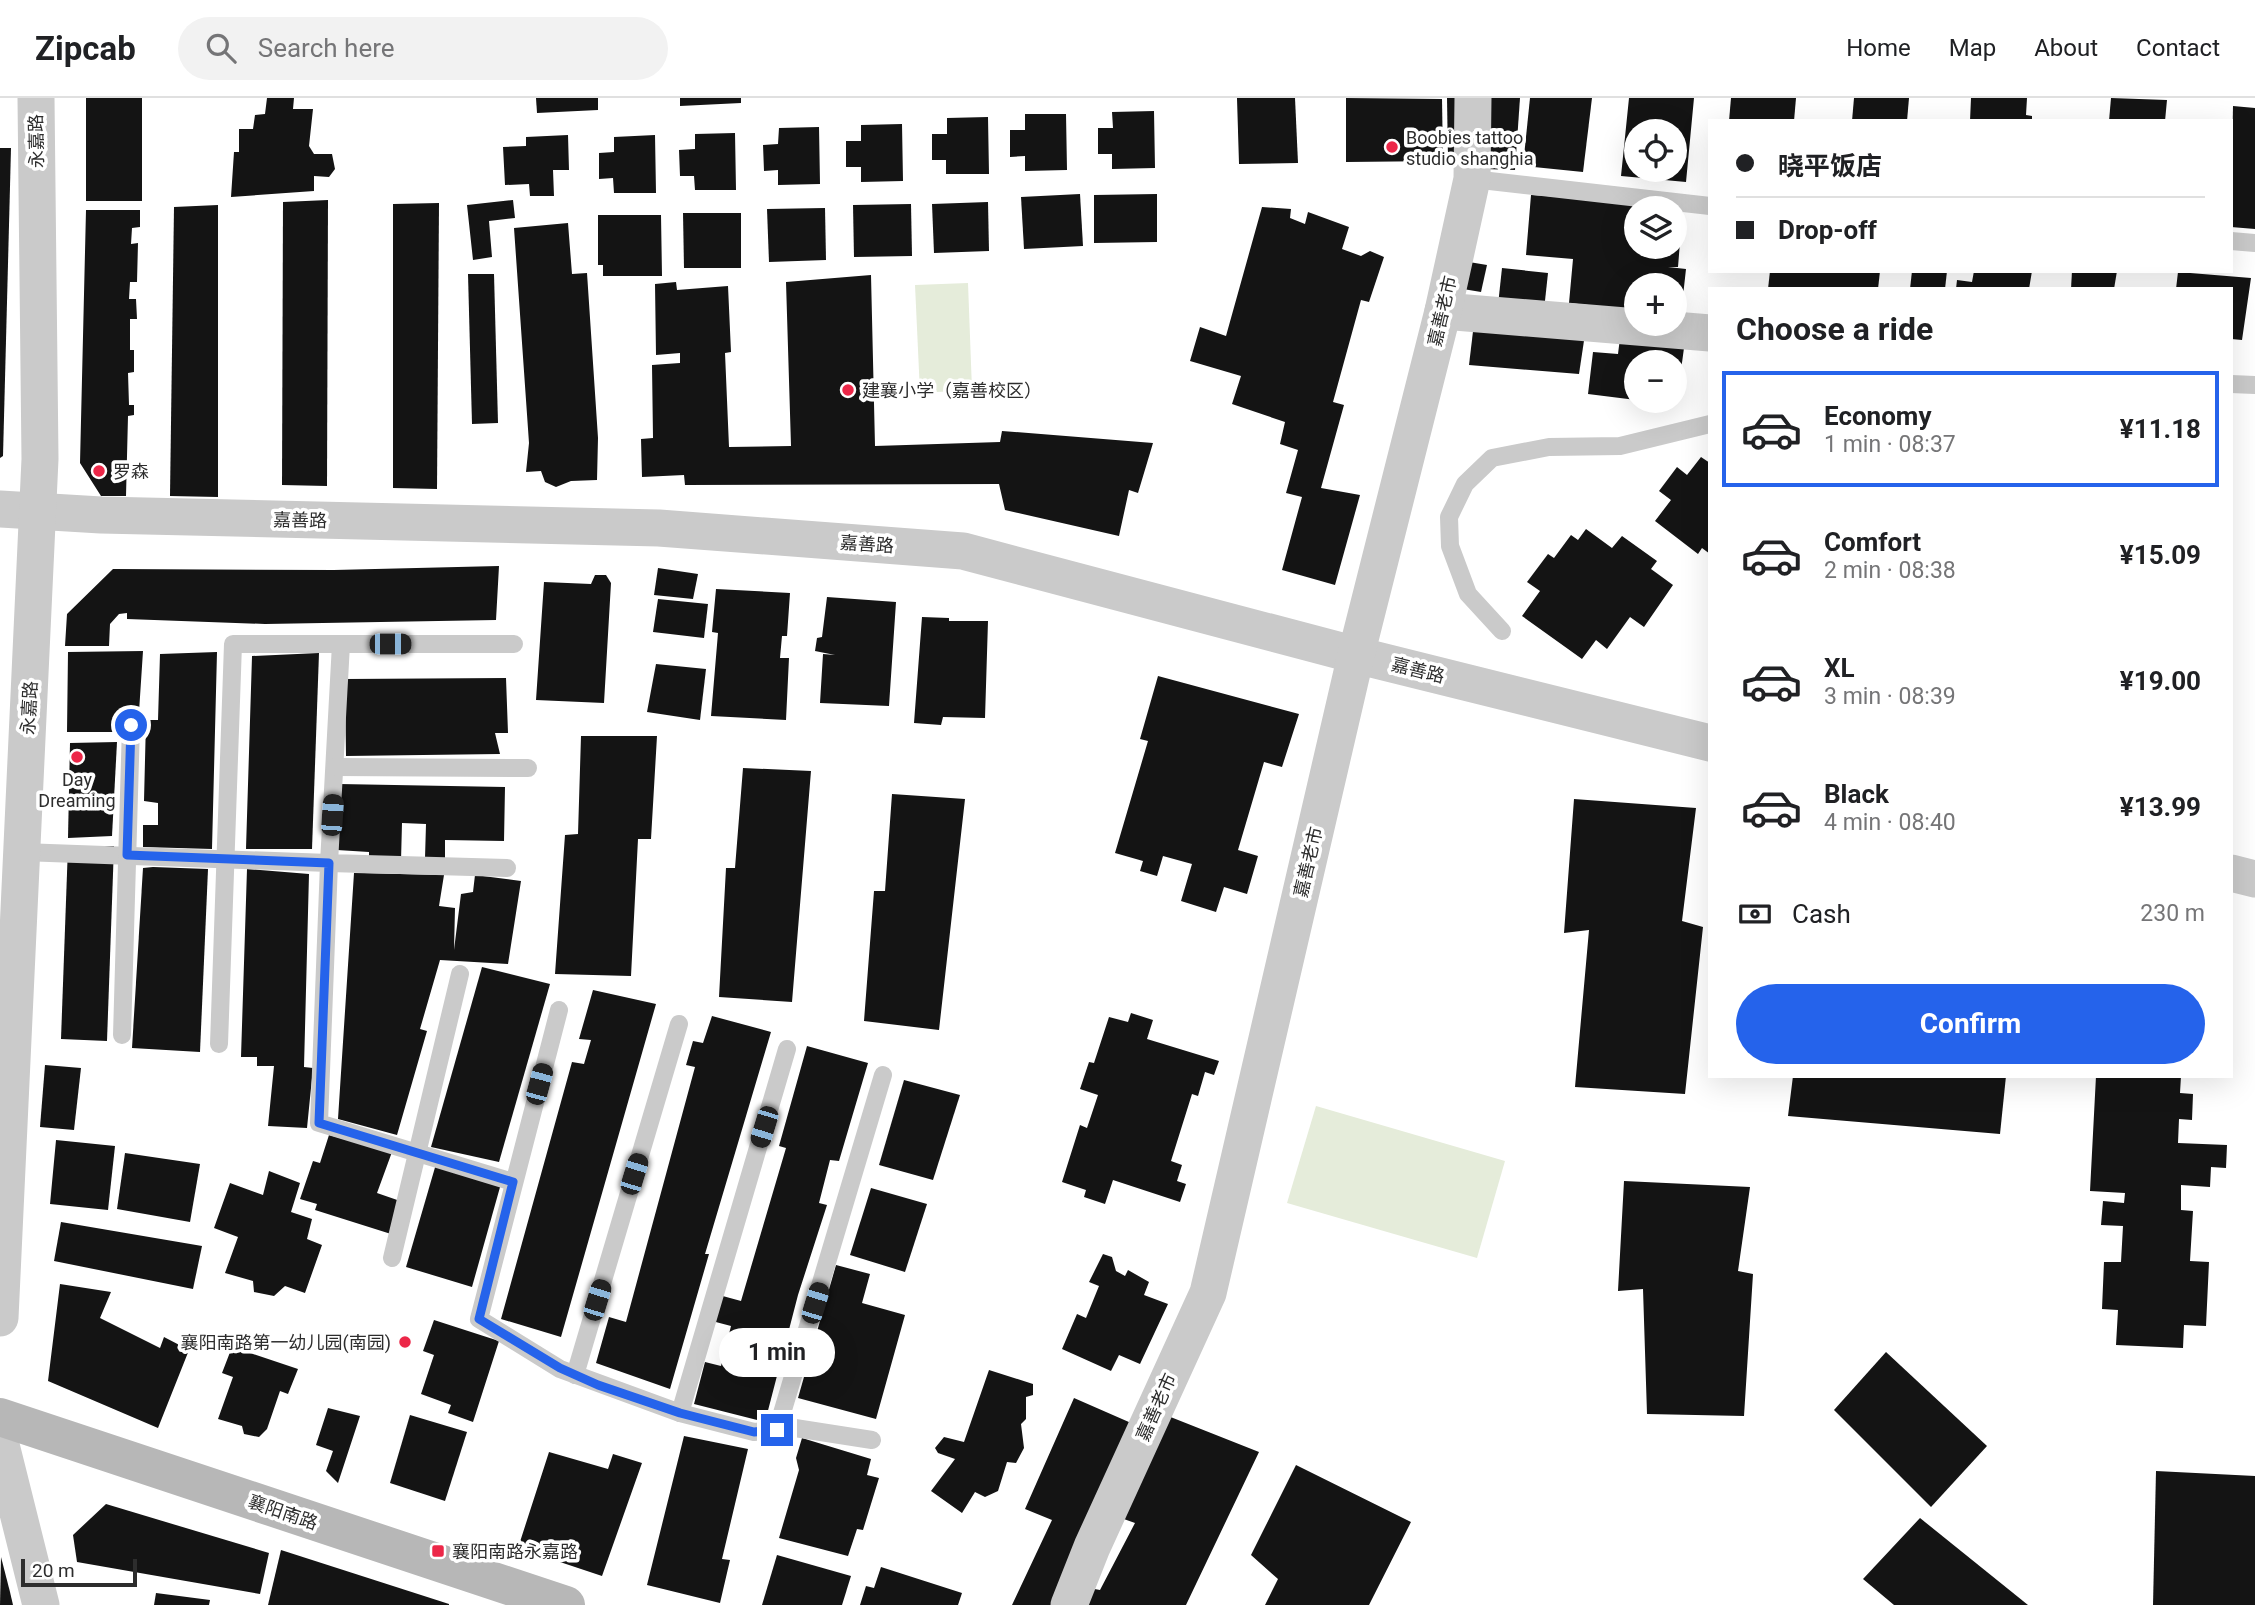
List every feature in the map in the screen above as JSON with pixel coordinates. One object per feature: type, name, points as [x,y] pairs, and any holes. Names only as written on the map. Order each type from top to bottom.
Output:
[{"type":"street","name":"永嘉路","points":[[0,1318],[40,459],[36,98]]},
{"type":"street","name":"嘉善老市","points":[[1069,1605],[1208,1293],[1356,655],[1443,311],[1472,179],[1473,98]]},
{"type":"street","points":[[1443,311],[1708,333]]},
{"type":"street","name":"嘉善路","points":[[0,509],[101,515],[659,528],[963,551],[1356,655],[1708,743]]},
{"type":"street","points":[[2233,874],[2255,879]]},
{"type":"street","name":"襄阳南路","points":[[0,1417],[566,1605]]},
{"type":"street","points":[[2,1460],[41,1605]]},
{"type":"lane","points":[[1472,179],[1708,206]]},
{"type":"lane","points":[[2233,241],[2255,243]]},
{"type":"lane","points":[[2233,384],[2255,385]]},
{"type":"lane","points":[[1502,631],[1468,594],[1450,546],[1449,517],[1465,484],[1492,458],[1549,447],[1620,446],[1708,424]]},
{"type":"lane","points":[[219,1044],[228,858],[233,644],[514,644]]},
{"type":"lane","points":[[341,644],[319,1123],[513,1182]]},
{"type":"lane","points":[[121,1035],[131,725]]},
{"type":"lane","points":[[335,767],[528,768]]},
{"type":"lane","points":[[22,852],[507,868]]},
{"type":"lane","points":[[392,1258],[460,974]]},
{"type":"lane","points":[[559,1010],[479,1319],[575,1375],[680,1413],[754,1432],[795,1428],[872,1440]]},
{"type":"lane","points":[[575,1375],[679,1024]]},
{"type":"lane","points":[[680,1413],[787,1049]]},
{"type":"lane","points":[[777,1430],[883,1075]]},
{"type":"green space","points":[[968,283],[972,390],[920,393],[915,285]]},
{"type":"green space","points":[[1316,1106],[1505,1161],[1477,1258],[1287,1203]]},
{"type":"building","points":[[86,98],[142,98],[142,201],[86,201]]},
{"type":"building","points":[[267,98],[294,98],[293,109],[313,109],[309,146],[314,154],[332,154],[335,169],[329,177],[314,176],[314,191],[231,197],[234,152],[239,152],[239,129],[253,129],[255,115],[265,114]]},
{"type":"building","points":[[536,98],[598,98],[598,110],[537,113]]},
{"type":"building","points":[[680,98],[741,98],[741,103],[680,106]]},
{"type":"building","points":[[1237,98],[1295,98],[1298,163],[1239,164]]},
{"type":"building","points":[[1346,98],[1442,99],[1443,161],[1346,162]]},
{"type":"building","points":[[1447,98],[1468,98],[1469,159],[1448,160]]},
{"type":"building","points":[[1488,98],[1520,98],[1515,170],[1485,169]]},
{"type":"building","points":[[1530,98],[1592,98],[1583,172],[1523,166]]},
{"type":"building","points":[[1629,98],[1694,98],[1687,172],[1687,119],[1627,119]]},
{"type":"building","points":[[1731,98],[1796,98],[1794,119],[1729,119]]},
{"type":"building","points":[[1854,98],[1909,98],[1907,119],[1852,119]]},
{"type":"building","points":[[1971,98],[2027,98],[2026,115],[2032,116],[2032,119],[1970,119]]},
{"type":"building","points":[[2111,98],[2167,100],[2165,119],[2109,119]]},
{"type":"building","points":[[2233,106],[2255,108],[2255,229],[2233,227]]},
{"type":"building","points":[[1154,111],[1155,168],[1112,169],[1112,154],[1098,154],[1098,128],[1113,128],[1112,112]]},
{"type":"building","points":[[1025,114],[1066,114],[1067,170],[1025,171],[1025,156],[1010,157],[1010,130],[1025,130]]},
{"type":"building","points":[[988,117],[989,174],[946,174],[946,160],[932,160],[932,134],[947,134],[947,118]]},
{"type":"building","points":[[902,124],[903,181],[861,182],[861,167],[846,167],[846,141],[861,141],[861,125]]},
{"type":"building","points":[[819,127],[820,184],[778,185],[778,170],[764,171],[763,145],[778,144],[779,128]]},
{"type":"building","points":[[735,133],[736,190],[695,190],[694,176],[680,176],[679,150],[695,149],[695,134]]},
{"type":"building","points":[[568,135],[569,170],[553,170],[554,196],[530,196],[529,184],[505,185],[503,147],[526,146],[526,137]]},
{"type":"building","points":[[655,135],[656,193],[614,193],[613,178],[599,179],[599,153],[614,152],[614,137]]},
{"type":"building","points":[[1624,147],[1624,176],[1621,176]]},
{"type":"building","points":[[0,148],[11,148],[3,456],[0,458]]},
{"type":"building","points":[[1080,194],[1083,246],[1024,249],[1021,197]]},
{"type":"building","points":[[1157,194],[1157,242],[1094,243],[1094,195]]},
{"type":"building","points":[[1531,195],[1624,201],[1624,259],[1679,259],[1678,267],[1668,267],[1686,269],[1686,273],[1624,273],[1624,309],[1569,303],[1573,259],[1526,255]]},
{"type":"building","points":[[328,200],[327,486],[282,485],[283,202]]},
{"type":"building","points":[[513,200],[515,218],[489,221],[492,257],[473,260],[467,205]]},
{"type":"building","points":[[988,202],[989,251],[934,253],[932,204]]},
{"type":"building","points":[[439,203],[437,489],[393,488],[393,204]]},
{"type":"building","points":[[911,204],[912,256],[854,257],[853,205]]},
{"type":"building","points":[[218,205],[218,497],[170,496],[174,207]]},
{"type":"building","points":[[1262,207],[1291,209],[1290,218],[1305,224],[1308,212],[1349,227],[1342,249],[1361,256],[1370,251],[1384,257],[1369,302],[1361,300],[1333,402],[1344,405],[1321,488],[1360,495],[1335,585],[1282,570],[1302,497],[1286,493],[1298,450],[1280,444],[1285,422],[1232,404],[1241,376],[1190,361],[1200,327],[1226,336]]},
{"type":"building","points":[[825,208],[826,260],[769,262],[767,209]]},
{"type":"building","points":[[86,210],[140,210],[140,227],[132,228],[131,244],[138,243],[137,282],[130,282],[129,299],[136,299],[137,319],[130,319],[130,350],[134,350],[134,372],[128,373],[129,405],[134,405],[134,415],[128,416],[126,496],[101,496],[80,463]]},
{"type":"building","points":[[683,213],[741,213],[741,268],[684,268]]},
{"type":"building","points":[[598,215],[661,215],[662,276],[603,276],[603,265],[598,265]]},
{"type":"building","points":[[568,223],[572,274],[587,273],[598,438],[597,480],[571,481],[556,487],[545,482],[541,471],[526,472],[529,443],[514,228]]},
{"type":"building","points":[[1463,261],[1487,265],[1481,292],[1457,288]]},
{"type":"building","points":[[1502,268],[1548,273],[1544,310],[1498,305]]},
{"type":"building","points":[[1770,273],[1880,273],[1878,287],[1768,287]]},
{"type":"building","points":[[1912,273],[1947,273],[1945,287],[1910,287]]},
{"type":"building","points":[[1974,273],[2032,273],[2029,287],[1956,287],[1957,280],[1972,282]]},
{"type":"building","points":[[2072,273],[2117,273],[2114,287],[2071,287]]},
{"type":"building","points":[[2178,273],[2251,278],[2242,340],[2233,339],[2233,287],[2176,287]]},
{"type":"building","points":[[468,274],[494,274],[498,423],[472,424]]},
{"type":"building","points":[[871,275],[875,446],[1000,442],[1002,431],[1153,443],[1138,493],[1129,490],[1119,536],[1005,510],[999,484],[685,485],[684,475],[642,477],[641,439],[653,438],[652,365],[680,363],[680,353],[656,355],[655,284],[676,282],[677,290],[728,286],[731,352],[725,353],[729,447],[791,446],[786,282]]},
{"type":"building","points":[[1474,323],[1585,334],[1579,374],[1469,365]]},
{"type":"building","points":[[1621,330],[1624,331],[1624,336],[1642,336],[1684,348],[1624,350],[1624,398],[1588,394],[1593,352],[1618,354]]},
{"type":"building","points":[[1701,457],[1708,462],[1708,552],[1702,548],[1698,554],[1655,521],[1671,500],[1659,491],[1677,467],[1687,475]]},
{"type":"building","points":[[1586,529],[1612,548],[1622,536],[1657,561],[1651,569],[1673,585],[1644,627],[1630,617],[1607,649],[1596,640],[1582,659],[1522,616],[1540,591],[1527,582],[1548,554],[1554,558],[1571,535],[1578,540]]},
{"type":"building","points":[[499,566],[496,620],[265,624],[127,619],[127,613],[119,614],[110,624],[109,646],[65,646],[67,614],[113,569],[334,570]]},
{"type":"building","points":[[658,568],[698,574],[693,599],[654,595]]},
{"type":"building","points":[[595,575],[606,575],[611,583],[604,703],[536,700],[544,582],[591,584]]},
{"type":"building","points":[[716,589],[790,593],[787,636],[782,636],[780,658],[789,658],[786,720],[711,716],[718,633],[712,632]]},
{"type":"building","points":[[827,597],[896,602],[889,706],[820,703],[823,654],[835,655],[815,651],[817,638],[822,637]]},
{"type":"building","points":[[658,599],[708,604],[704,638],[653,632]]},
{"type":"building","points":[[922,617],[949,618],[949,621],[988,621],[985,718],[943,717],[941,725],[914,723]]},
{"type":"building","points":[[143,651],[139,712],[123,714],[122,732],[67,732],[68,652]]},
{"type":"building","points":[[217,652],[212,849],[143,847],[143,825],[158,825],[158,803],[144,801],[146,720],[158,720],[160,654]]},
{"type":"building","points":[[319,653],[312,849],[246,849],[252,656]]},
{"type":"building","points":[[656,664],[706,669],[700,720],[647,712]]},
{"type":"building","points":[[1158,676],[1299,714],[1282,767],[1264,762],[1238,850],[1258,856],[1247,894],[1224,887],[1216,912],[1181,901],[1192,864],[1163,856],[1157,876],[1140,871],[1143,861],[1115,853],[1148,741],[1140,739]]},
{"type":"building","points":[[506,678],[508,733],[495,733],[500,754],[346,756],[345,679]]},
{"type":"building","points":[[581,736],[657,736],[651,839],[638,839],[631,976],[555,974],[565,835],[578,834]]},
{"type":"building","points":[[117,742],[112,836],[68,838],[70,743]]},
{"type":"building","points":[[743,768],[811,771],[792,1002],[719,997],[726,868],[735,868]]},
{"type":"building","points":[[339,784],[505,787],[504,841],[445,840],[445,858],[425,858],[426,824],[402,823],[401,861],[369,861],[369,852],[337,850]]},
{"type":"building","points":[[892,794],[965,799],[939,1030],[864,1021],[874,891],[885,891]]},
{"type":"building","points":[[1574,799],[1696,808],[1682,921],[1703,927],[1685,1094],[1575,1087],[1589,930],[1564,933]]},
{"type":"building","points":[[68,846],[114,846],[107,1041],[61,1039]]},
{"type":"building","points":[[143,868],[208,869],[200,1052],[132,1048]]},
{"type":"building","points":[[247,869],[309,874],[304,1067],[313,1068],[307,1128],[268,1126],[274,1066],[257,1066],[257,1057],[241,1057]]},
{"type":"building","points":[[354,873],[444,875],[439,906],[455,908],[454,950],[461,894],[473,892],[475,875],[521,881],[508,964],[440,960],[420,1029],[427,1031],[397,1135],[338,1119]]},
{"type":"building","points":[[482,967],[550,984],[499,1162],[431,1147]]},
{"type":"building","points":[[593,990],[656,1004],[561,1337],[501,1319],[572,1062],[584,1064],[591,1040],[579,1039]]},
{"type":"building","points":[[1131,1013],[1153,1020],[1147,1039],[1219,1061],[1214,1075],[1205,1072],[1198,1096],[1192,1094],[1171,1161],[1182,1165],[1177,1181],[1186,1184],[1180,1202],[1113,1180],[1105,1204],[1084,1197],[1086,1190],[1062,1182],[1080,1125],[1087,1128],[1098,1095],[1080,1089],[1089,1062],[1094,1063],[1109,1017],[1128,1022]]},
{"type":"building","points":[[712,1016],[771,1032],[705,1254],[709,1254],[670,1389],[596,1363],[609,1317],[626,1322],[695,1067],[686,1065],[693,1041],[703,1043]]},
{"type":"building","points":[[807,1046],[868,1063],[839,1161],[830,1160],[819,1203],[827,1205],[798,1295],[765,1422],[694,1404],[705,1362],[721,1366],[731,1326],[712,1321],[719,1295],[741,1301],[786,1148],[779,1146]]},
{"type":"building","points":[[45,1065],[81,1068],[74,1130],[40,1127]]},
{"type":"building","points":[[1793,1078],[2006,1078],[2000,1134],[1788,1116]]},
{"type":"building","points":[[2096,1078],[2181,1078],[2180,1093],[2193,1094],[2192,1120],[2179,1119],[2178,1143],[2227,1145],[2226,1168],[2211,1167],[2210,1187],[2181,1185],[2181,1210],[2193,1211],[2190,1261],[2209,1262],[2206,1326],[2184,1325],[2183,1348],[2116,1345],[2118,1310],[2102,1309],[2104,1262],[2121,1262],[2123,1226],[2101,1225],[2103,1201],[2124,1203],[2125,1193],[2090,1191]]},
{"type":"building","points":[[904,1080],[960,1095],[933,1180],[879,1165]]},
{"type":"building","points":[[329,1135],[392,1152],[377,1193],[403,1202],[391,1234],[315,1210],[317,1204],[300,1199],[313,1161],[320,1163]]},
{"type":"building","points":[[56,1140],[115,1146],[108,1210],[50,1204]]},
{"type":"building","points":[[125,1153],[200,1164],[190,1222],[117,1209]]},
{"type":"building","points":[[436,1164],[502,1180],[472,1287],[406,1267]]},
{"type":"building","points":[[269,1171],[300,1183],[291,1212],[312,1219],[307,1239],[322,1245],[305,1293],[285,1286],[274,1296],[254,1292],[253,1281],[225,1273],[238,1237],[214,1228],[230,1183],[263,1195]]},
{"type":"building","points":[[1624,1181],[1750,1187],[1738,1271],[1753,1274],[1744,1416],[1647,1414],[1643,1289],[1618,1291]]},
{"type":"building","points":[[871,1188],[927,1204],[905,1272],[850,1255]]},
{"type":"building","points":[[61,1222],[202,1246],[193,1289],[54,1261]]},
{"type":"building","points":[[1103,1254],[1112,1257],[1116,1271],[1125,1276],[1128,1270],[1149,1282],[1144,1295],[1168,1304],[1140,1364],[1119,1355],[1111,1371],[1062,1349],[1077,1314],[1086,1318],[1099,1286],[1089,1282]]},
{"type":"building","points":[[836,1265],[870,1274],[862,1303],[905,1315],[876,1419],[798,1398]]},
{"type":"building","points":[[60,1284],[111,1292],[100,1318],[160,1348],[164,1337],[189,1350],[158,1428],[48,1381]]},
{"type":"building","points":[[434,1320],[499,1341],[473,1422],[448,1413],[451,1405],[421,1394],[434,1355],[423,1351]]},
{"type":"building","points":[[232,1347],[298,1369],[288,1394],[280,1391],[267,1429],[259,1437],[244,1434],[242,1426],[218,1419],[233,1377],[222,1373]]},
{"type":"building","points":[[1886,1352],[1987,1446],[1931,1507],[1834,1410]]},
{"type":"building","points":[[989,1370],[1033,1384],[1033,1395],[1026,1397],[1026,1419],[1021,1424],[1024,1448],[1016,1463],[1007,1462],[998,1491],[985,1497],[975,1492],[962,1513],[931,1491],[955,1459],[938,1453],[935,1448],[944,1437],[964,1442]]},
{"type":"building","points":[[1074,1398],[1138,1426],[1058,1605],[1012,1605],[1052,1520],[1025,1509]]},
{"type":"building","points":[[328,1408],[360,1416],[338,1483],[326,1471],[333,1451],[316,1445]]},
{"type":"building","points":[[410,1415],[467,1432],[445,1501],[390,1483]]},
{"type":"building","points":[[1168,1416],[1259,1452],[1186,1605],[1083,1605],[1089,1588],[1100,1590],[1135,1523],[1121,1518]]},
{"type":"building","points":[[684,1436],[748,1449],[722,1559],[730,1560],[720,1603],[647,1585]]},
{"type":"building","points":[[802,1438],[871,1459],[867,1475],[879,1478],[863,1530],[857,1529],[848,1556],[779,1538],[799,1470],[796,1458]]},
{"type":"building","points":[[549,1452],[608,1469],[613,1454],[642,1463],[602,1576],[518,1548]]},
{"type":"building","points":[[1296,1465],[1411,1522],[1369,1605],[1265,1605],[1278,1579],[1251,1555]]},
{"type":"building","points":[[2156,1471],[2255,1476],[2255,1605],[2153,1605]]},
{"type":"building","points":[[106,1504],[269,1553],[260,1594],[77,1562],[73,1535]]},
{"type":"building","points":[[1920,1518],[2028,1605],[1894,1605],[1863,1579]]},
{"type":"building","points":[[281,1550],[449,1604],[449,1605],[268,1605]]},
{"type":"building","points":[[777,1555],[851,1576],[842,1605],[762,1605]]},
{"type":"building","points":[[1,1557],[10,1592],[13,1605],[0,1605]]},
{"type":"building","points":[[881,1567],[962,1593],[958,1605],[860,1605],[866,1586],[874,1588]]},
{"type":"building","points":[[156,1593],[210,1600],[209,1605],[154,1605]]},
{"type":"place","name":"Boobies tattoo studio shanghia","points":[[1392,147]]},
{"type":"place","name":"建襄小学（嘉善校区）","points":[[848,390]]},
{"type":"place","name":"罗森","points":[[99,471]]},
{"type":"place","name":"Day Dreaming","points":[[77,757]]},
{"type":"place","name":"襄阳南路第一幼儿园(南园)","points":[[405,1342]]},
{"type":"place","name":"襄阳南路永嘉路","points":[[438,1551]]},
{"type":"route","points":[[131,725],[127,855],[329,863],[319,1123],[513,1182],[479,1319],[560,1368],[598,1385],[680,1413],[754,1432],[777,1430]]}]
